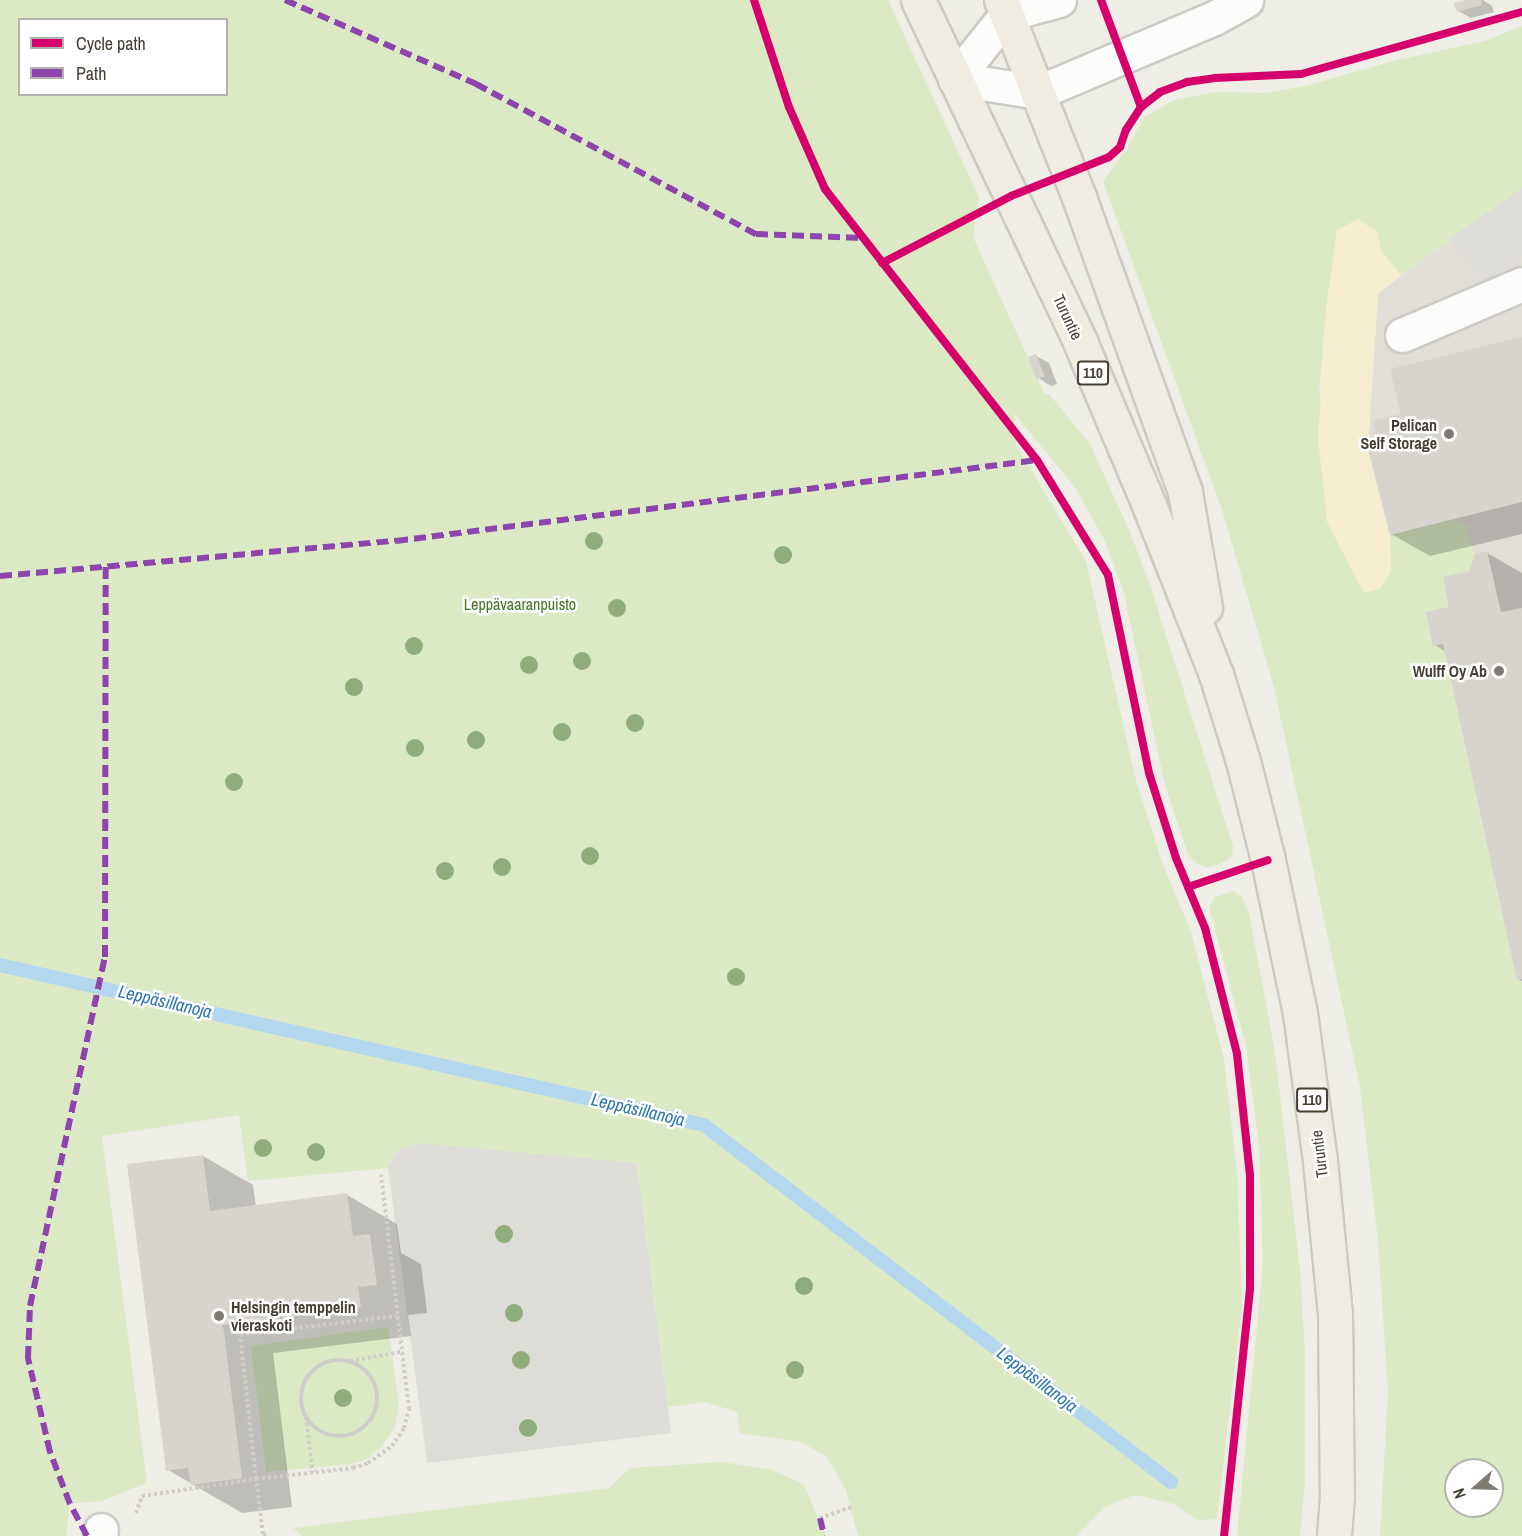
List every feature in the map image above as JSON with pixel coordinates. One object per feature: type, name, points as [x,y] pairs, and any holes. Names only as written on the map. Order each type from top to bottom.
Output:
[{"type":"main road","name":"Turuntie","points":[[918,0],[1081,344],[1149,505],[1216,674],[1243,761],[1268,860],[1302,1024],[1320,1161],[1335,1313],[1337,1496],[1334,1536]]},
{"type":"main road","name":"Turuntie","points":[[1004,7],[1039,92],[1185,492],[1216,674]]},
{"type":"street","points":[[1059,0],[1004,7],[955,79],[1039,92],[1214,18],[1246,0]]},
{"type":"street","points":[[1402,335],[1522,284]]},
{"type":"path","points":[[134,1521],[142,1496],[256,1479],[353,1468],[369,1463],[392,1446],[404,1428],[409,1409],[381,1175]]},
{"type":"path","points":[[263,1535],[240,1335],[397,1316]]},
{"type":"path","points":[[349,1361],[370,1376],[376,1387],[374,1413],[367,1424],[357,1432],[334,1436],[312,1425],[301,1404],[302,1392],[312,1371],[324,1363],[336,1360],[349,1361],[402,1352]]},
{"type":"path","points":[[306,1415],[313,1473]]},
{"type":"path","points":[[820,1518],[852,1507]]},
{"type":"shaded area","points":[[1522,188],[1522,1141],[1390,535],[1368,449],[1378,293]]},
{"type":"shaded area","points":[[1522,188],[1522,257],[1482,286],[1449,239]]},
{"type":"shaded area","points":[[419,1143],[637,1163],[671,1433],[427,1463],[388,1168],[398,1150]]},
{"type":"green space","name":"Leppävaaranpuisto","points":[[0,0],[888,0],[979,197],[973,237],[1045,395],[1049,394],[1090,444],[1130,532],[1150,585],[1233,846],[1232,856],[1224,862],[1207,868],[1197,864],[1188,855],[1164,781],[1124,593],[1105,541],[1076,489],[1014,413],[1016,445],[1086,561],[1135,777],[1162,862],[1191,932],[1224,1059],[1237,1173],[1242,1304],[1217,1519],[1197,1520],[1174,1504],[1135,1495],[1104,1507],[1077,1536],[858,1536],[846,1490],[827,1457],[801,1442],[740,1433],[737,1412],[705,1402],[668,1407],[637,1163],[398,1150],[388,1168],[248,1181],[239,1115],[102,1136],[147,1483],[102,1501],[70,1504],[66,1536],[0,1536]]},
{"type":"green space","points":[[1522,26],[1522,188],[1401,276],[1381,250],[1337,230],[1326,310],[1319,393],[1391,571],[1390,535],[1453,519],[1470,527],[1467,532],[1475,554],[1469,571],[1443,577],[1449,607],[1426,612],[1433,646],[1443,644],[1517,980],[1522,982],[1522,1536],[1380,1536],[1388,1392],[1378,1240],[1360,1087],[1274,687],[1222,510],[1103,181],[1126,150],[1144,117],[1174,100],[1216,92],[1267,93],[1305,86],[1397,60],[1485,41]]},
{"type":"green space","points":[[1233,891],[1242,897],[1249,913],[1275,1052],[1300,1270],[1305,1352],[1305,1480],[1300,1536],[1237,1536],[1263,1263],[1259,1144],[1246,1046],[1209,907],[1215,897]]},
{"type":"green space","points":[[388,1327],[399,1405],[395,1427],[383,1445],[367,1459],[352,1464],[266,1472],[251,1346]]},
{"type":"green space","points":[[722,1462],[773,1470],[804,1485],[826,1536],[302,1536],[293,1528],[609,1488],[630,1468]]},
{"type":"sand","points":[[1358,219],[1377,232],[1381,250],[1401,276],[1378,294],[1368,449],[1390,535],[1391,571],[1380,589],[1364,593],[1327,522],[1318,438],[1326,310],[1337,230]]},
{"type":"building","points":[[1481,0],[1482,5],[1457,12],[1454,3]]},
{"type":"building","name":"Pelican Self Storage","points":[[1522,337],[1522,502],[1390,535],[1368,449],[1378,447],[1372,421],[1401,414],[1390,369]]},
{"type":"building","points":[[1036,354],[1045,376],[1037,380],[1028,357]]},
{"type":"building","points":[[1487,551],[1501,612],[1522,608],[1522,979],[1517,980],[1443,644],[1433,646],[1426,612],[1449,607],[1443,577],[1469,571],[1475,554]]},
{"type":"building","name":"Helsingin temppelin vieraskoti","points":[[203,1155],[210,1211],[347,1193],[353,1236],[370,1234],[377,1285],[358,1287],[361,1307],[223,1325],[242,1478],[191,1485],[188,1468],[166,1471],[127,1164]]},
{"type":"waterway","name":"Leppäsillanoja","points":[[0,965],[704,1125],[1171,1482]]},
{"type":"marked path","points":[[285,0],[476,84],[756,234],[863,238]]},
{"type":"marked path","points":[[0,576],[396,541],[1037,460]]},
{"type":"marked path","points":[[87,1536],[70,1504],[50,1452],[28,1358],[30,1306],[105,957],[106,567]]},
{"type":"marked path","points":[[820,1518],[824,1536]]},
{"type":"cycle path","points":[[754,0],[789,107],[825,189],[1037,460],[1108,575],[1149,773],[1176,858],[1205,928],[1237,1054],[1250,1175],[1250,1289],[1224,1536]]},
{"type":"cycle path","points":[[1101,0],[1141,107]]},
{"type":"cycle path","points":[[882,263],[1011,196],[1109,157],[1120,147],[1126,130],[1141,107],[1160,92],[1187,82],[1215,78],[1301,74],[1522,12]]},
{"type":"cycle path","points":[[1188,887],[1268,860]]},
{"type":"place","name":"Pelican Self Storage","points":[[1449,434]]},
{"type":"place","name":"Wulff Oy Ab","points":[[1499,671]]},
{"type":"place","name":"Helsingin temppelin vieraskoti","points":[[219,1316]]}]
